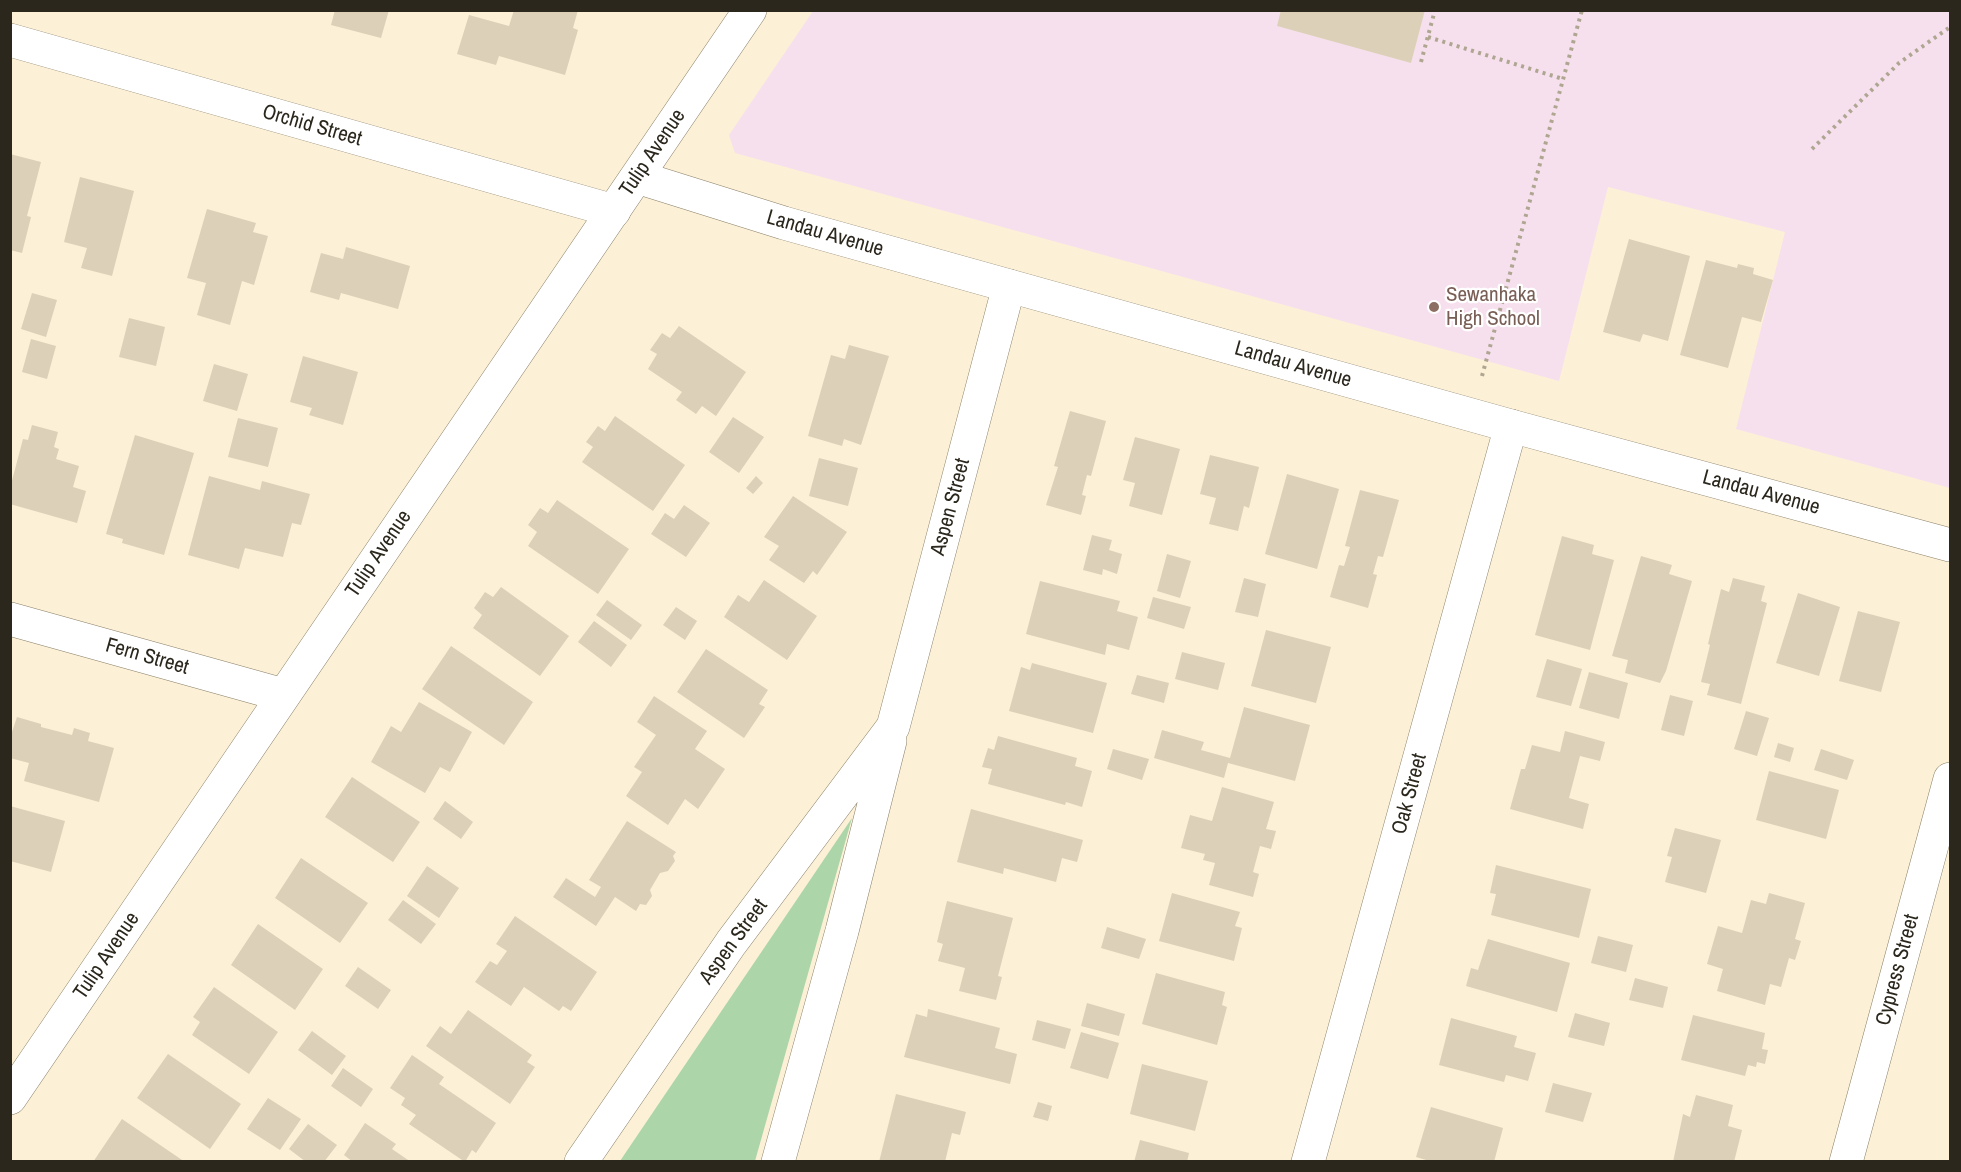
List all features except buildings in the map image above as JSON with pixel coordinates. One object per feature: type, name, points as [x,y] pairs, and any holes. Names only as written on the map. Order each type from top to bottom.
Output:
[{"type":"street","name":"Tulip Avenue","points":[[10,1098],[750,10]]},
{"type":"street","name":"Orchid Street","points":[[10,40],[614,211]]},
{"type":"street","name":"Landau Avenue","points":[[637,177],[784,223],[1009,286],[1511,426],[1950,544]]},
{"type":"street","name":"Aspen Street","points":[[778,1161],[842,931],[1009,286]]},
{"type":"street","name":"Oak Street","points":[[1308,1161],[1511,426]]},
{"type":"street","name":"Fern Street","points":[[10,619],[283,695]]},
{"type":"street","name":"Aspen Street","points":[[581,1161],[731,943],[893,728]]},
{"type":"street","name":"Cypress Street","points":[[1846,1161],[1950,779]]},
{"type":"path","points":[[1422,62],[1435,10]]},
{"type":"path","points":[[1471,415],[1582,10]]},
{"type":"path","points":[[1812,149],[1899,63],[1950,27]]},
{"type":"path","points":[[1428,37],[1563,79]]},
{"type":"shaded area","name":"Sewanhaka High School","points":[[813,11],[1950,11],[1950,488],[1736,429],[1785,232],[1608,187],[1559,381],[735,153],[729,135]]},
{"type":"green space","points":[[852,818],[755,1161],[620,1161]]},
{"type":"place","name":"Sewanhaka High School","points":[[1434,307]]}]
